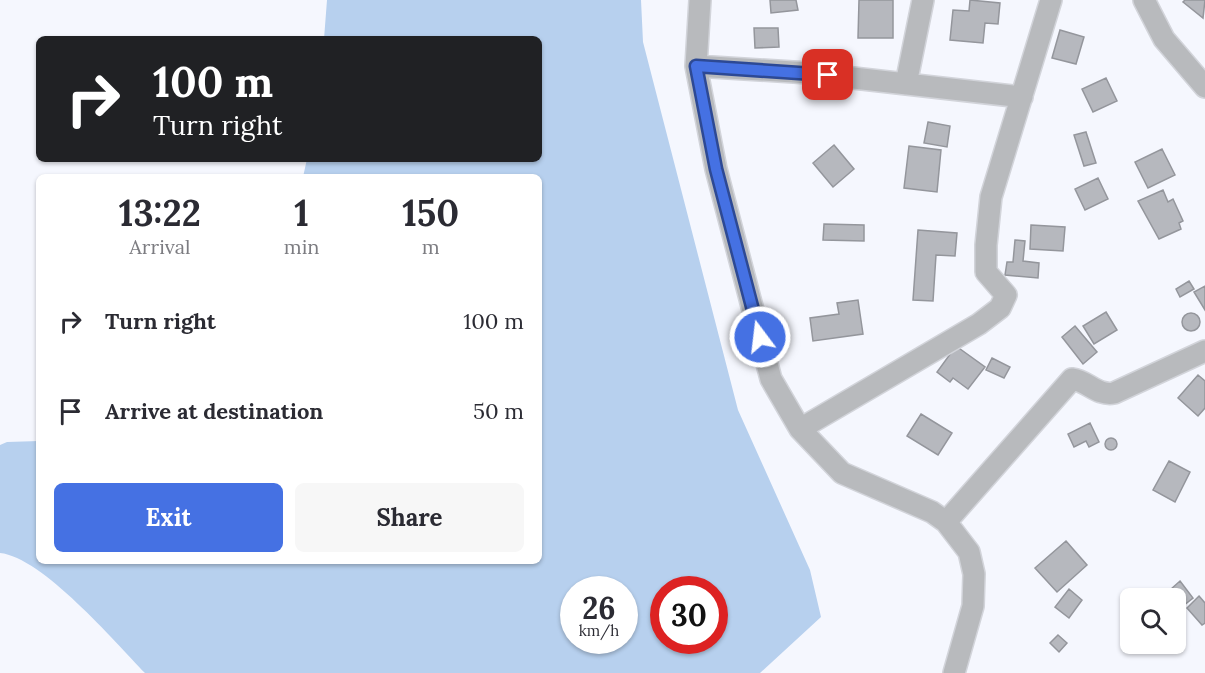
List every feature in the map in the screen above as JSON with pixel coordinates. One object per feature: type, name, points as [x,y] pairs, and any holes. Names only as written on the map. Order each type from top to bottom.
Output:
[{"type":"street","points":[[700,0],[696,66],[716,169],[771,379],[800,429],[842,472],[932,512],[946,522],[969,552],[974,573],[973,606],[954,673]]},
{"type":"street","points":[[906,84],[923,0]]},
{"type":"street","points":[[800,429],[979,324],[1000,308],[1006,295],[986,272],[989,210],[1051,0]]},
{"type":"street","points":[[1144,0],[1164,39],[1205,87]]},
{"type":"street","points":[[696,66],[809,73],[1022,97]]},
{"type":"street","points":[[946,522],[1072,379],[1080,380],[1100,392],[1114,393],[1205,351]]},
{"type":"water","points":[[327,0],[641,0],[643,42],[738,410],[810,570],[821,617],[760,673],[145,673],[97,622],[56,585],[17,558],[0,553],[0,445],[7,442],[36,441],[36,564],[542,564],[542,174],[304,174],[306,162],[542,162],[542,36],[324,36]]},
{"type":"building","points":[[770,0],[796,0],[798,10],[771,13]]},
{"type":"building","points":[[859,0],[893,0],[893,38],[858,38]]},
{"type":"building","points":[[970,0],[1000,3],[998,24],[985,23],[983,43],[950,40],[953,10],[969,11]]},
{"type":"building","points":[[1185,0],[1205,0],[1203,18],[1183,2]]},
{"type":"building","points":[[754,28],[778,28],[779,47],[755,48]]},
{"type":"building","points":[[1060,30],[1084,37],[1076,64],[1052,58]]},
{"type":"building","points":[[1106,78],[1117,101],[1093,112],[1082,89]]},
{"type":"building","points":[[928,122],[950,126],[947,147],[924,143]]},
{"type":"building","points":[[1086,132],[1096,163],[1084,166],[1074,135]]},
{"type":"building","points":[[834,145],[854,169],[833,187],[813,163]]},
{"type":"building","points":[[909,146],[941,150],[937,192],[904,188]]},
{"type":"building","points":[[1162,149],[1175,175],[1148,188],[1135,162]]},
{"type":"building","points":[[1098,178],[1108,199],[1085,210],[1075,189]]},
{"type":"building","points":[[1163,190],[1168,202],[1173,199],[1183,221],[1179,223],[1181,229],[1159,239],[1138,201]]},
{"type":"building","points":[[824,224],[864,225],[864,241],[823,240]]},
{"type":"building","points":[[1031,225],[1065,227],[1063,251],[1030,249]]},
{"type":"building","points":[[918,230],[957,233],[955,256],[936,255],[933,301],[913,300]]},
{"type":"building","points":[[1015,240],[1025,241],[1023,261],[1039,263],[1038,278],[1005,275],[1007,262],[1013,262]]},
{"type":"building","points":[[1189,281],[1194,289],[1180,297],[1176,289]]},
{"type":"building","points":[[1205,286],[1205,310],[1194,292]]},
{"type":"building","points":[[858,300],[863,334],[813,341],[810,318],[839,314],[837,303]]},
{"type":"building","points":[[1106,312],[1117,330],[1094,344],[1083,326]]},
{"type":"building","points":[[1191,313],[1197,316],[1200,322],[1197,328],[1191,331],[1185,328],[1182,322],[1185,316]]},
{"type":"building","points":[[1075,326],[1097,352],[1083,364],[1062,337]]},
{"type":"building","points":[[956,346],[985,367],[968,389],[953,378],[950,382],[937,372]]},
{"type":"building","points":[[992,358],[1010,367],[1004,378],[986,370]]},
{"type":"building","points":[[1198,375],[1205,381],[1205,408],[1198,416],[1178,398]]},
{"type":"building","points":[[921,414],[952,433],[938,455],[907,436]]},
{"type":"building","points":[[1090,423],[1099,442],[1089,447],[1086,441],[1074,447],[1068,434]]},
{"type":"building","points":[[1113,438],[1117,444],[1113,450],[1109,450],[1105,442]]},
{"type":"building","points":[[1169,461],[1190,472],[1175,502],[1153,490]]},
{"type":"building","points":[[1066,541],[1087,565],[1057,592],[1035,568]]},
{"type":"building","points":[[1180,581],[1185,588],[1172,588]]},
{"type":"building","points":[[1069,589],[1082,600],[1069,618],[1055,607]]},
{"type":"building","points":[[1186,589],[1193,598],[1186,604]]},
{"type":"building","points":[[1199,596],[1205,603],[1205,623],[1202,625],[1187,608]]},
{"type":"building","points":[[1058,635],[1067,643],[1059,652],[1050,643]]},
{"type":"route","points":[[760,337],[716,169],[696,66],[828,75]]}]
